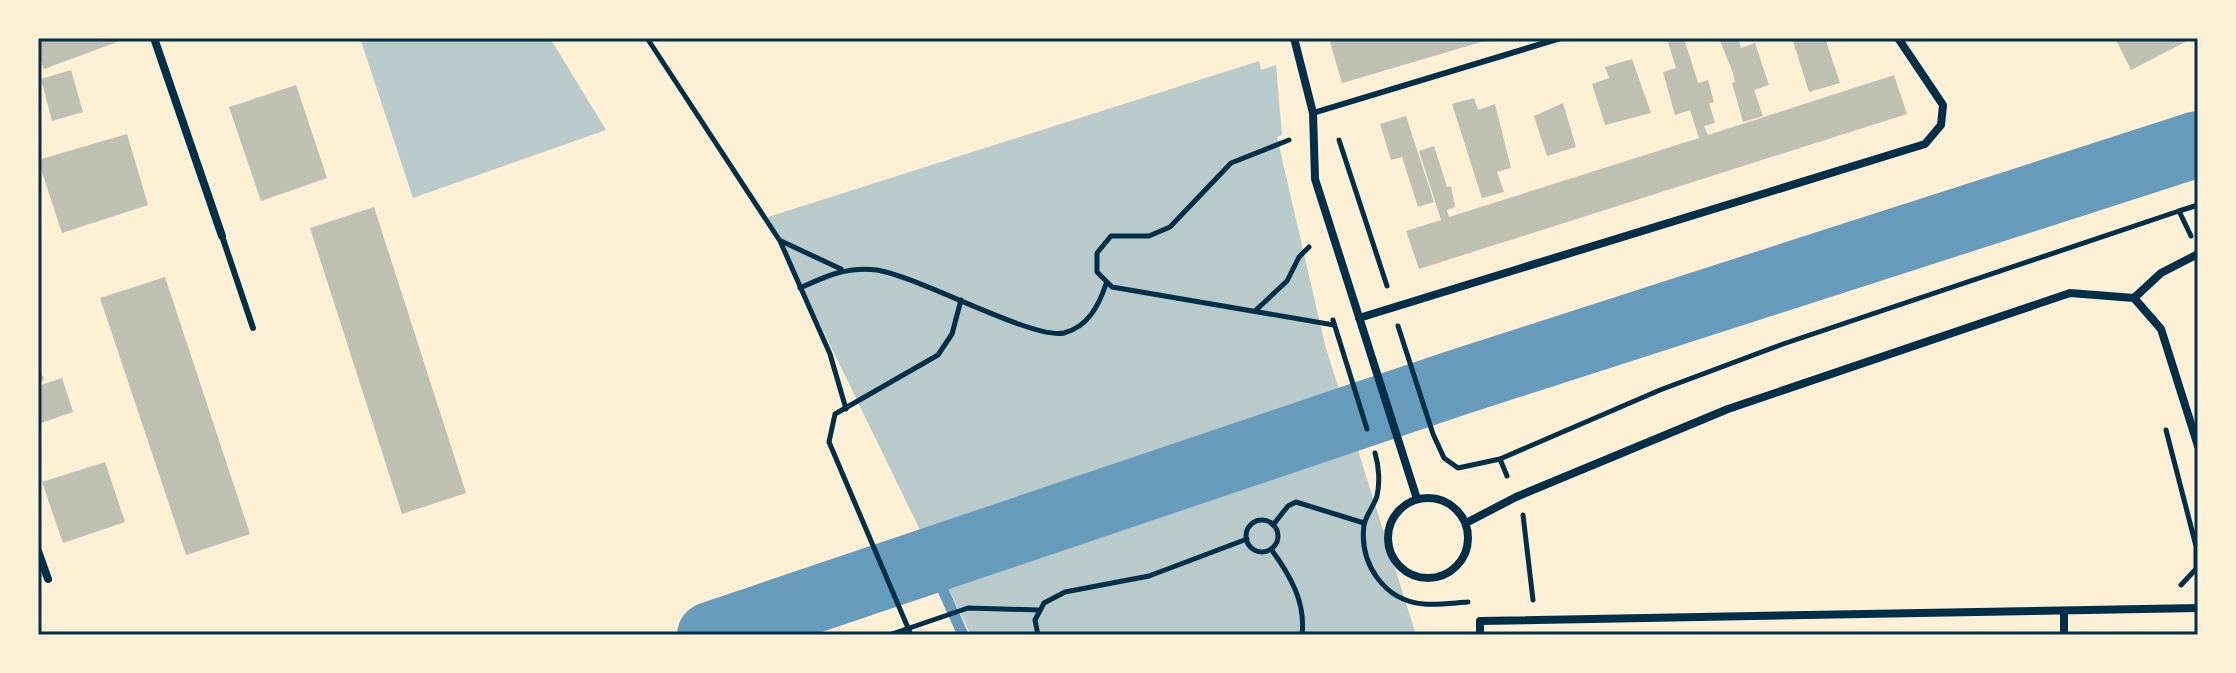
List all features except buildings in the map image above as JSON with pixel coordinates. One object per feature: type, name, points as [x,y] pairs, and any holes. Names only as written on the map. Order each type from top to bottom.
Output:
[{"type":"street","points":[[154,38],[222,236]]},
{"type":"street","points":[[1294,38],[1313,113],[1315,179],[1417,499]]},
{"type":"street","points":[[1359,318],[1925,144],[1941,125],[1943,105],[1898,38]]},
{"type":"street","points":[[2134,298],[2161,273],[2198,254]]},
{"type":"street","points":[[1466,523],[1516,497],[1728,409],[2070,293],[2134,298],[2161,329],[2198,446]]},
{"type":"street","points":[[1417,499],[1437,499],[1454,507],[1466,523],[1468,539],[1465,555],[1455,567],[1442,575],[1426,578],[1411,574],[1398,564],[1390,550],[1388,534],[1393,519],[1403,506],[1417,499]]},
{"type":"street","points":[[38,551],[48,579]]},
{"type":"street","points":[[1480,635],[1480,621],[2064,614],[2198,608]]},
{"type":"street","points":[[2064,614],[2064,635]]},
{"type":"lane","points":[[1313,113],[1561,38]]},
{"type":"lane","points":[[222,236],[253,328]]},
{"type":"path","points":[[647,38],[780,241],[830,354],[846,409]]},
{"type":"path","points":[[1313,113],[1336,132],[1433,434],[1444,458],[1458,468],[1500,459],[1660,390],[1783,344],[2198,205]]},
{"type":"path","points":[[780,241],[842,270],[891,274],[1046,334],[1065,333],[1078,327],[1099,307],[1106,284],[1095,264],[1102,243],[1119,234],[1149,236],[1170,227],[1231,163],[1289,140]]},
{"type":"path","points":[[2179,211],[2192,238]]},
{"type":"path","points":[[1254,312],[1287,281],[1299,257],[1309,247]]},
{"type":"path","points":[[800,288],[842,270]]},
{"type":"path","points":[[1106,284],[1334,325]]},
{"type":"path","points":[[911,635],[829,442],[835,414],[869,392],[918,370],[938,355],[952,334],[961,300]]},
{"type":"path","points":[[1346,364],[1379,466],[1377,496],[1364,523],[1365,555],[1377,580],[1391,591],[1421,604],[1469,602]]},
{"type":"path","points":[[2165,427],[2196,546],[2196,569],[2181,583],[2181,609]]},
{"type":"path","points":[[1500,459],[1527,524],[1534,621]]},
{"type":"path","points":[[1273,525],[1288,506],[1296,502],[1364,523]]},
{"type":"path","points":[[889,635],[960,610],[1039,610],[1065,592],[1149,576],[1247,539],[1254,523],[1264,521],[1273,525],[1278,538],[1271,549]]},
{"type":"path","points":[[1247,539],[1255,550],[1271,549]]},
{"type":"path","points":[[1271,549],[1296,591],[1304,622],[1302,635]]},
{"type":"path","points":[[1517,600],[1533,600]]},
{"type":"path","points":[[1038,635],[1034,626],[1039,610]]},
{"type":"shaded area","points":[[360,38],[550,38],[606,130],[413,198]]},
{"type":"shaded area","points":[[1259,61],[1261,70],[1276,65],[1282,135],[1277,137],[1325,345],[1416,635],[971,635],[768,217]]},
{"type":"waterway","points":[[710,635],[1456,383],[2198,144]]},
{"type":"waterway","points":[[930,561],[963,635]]}]
